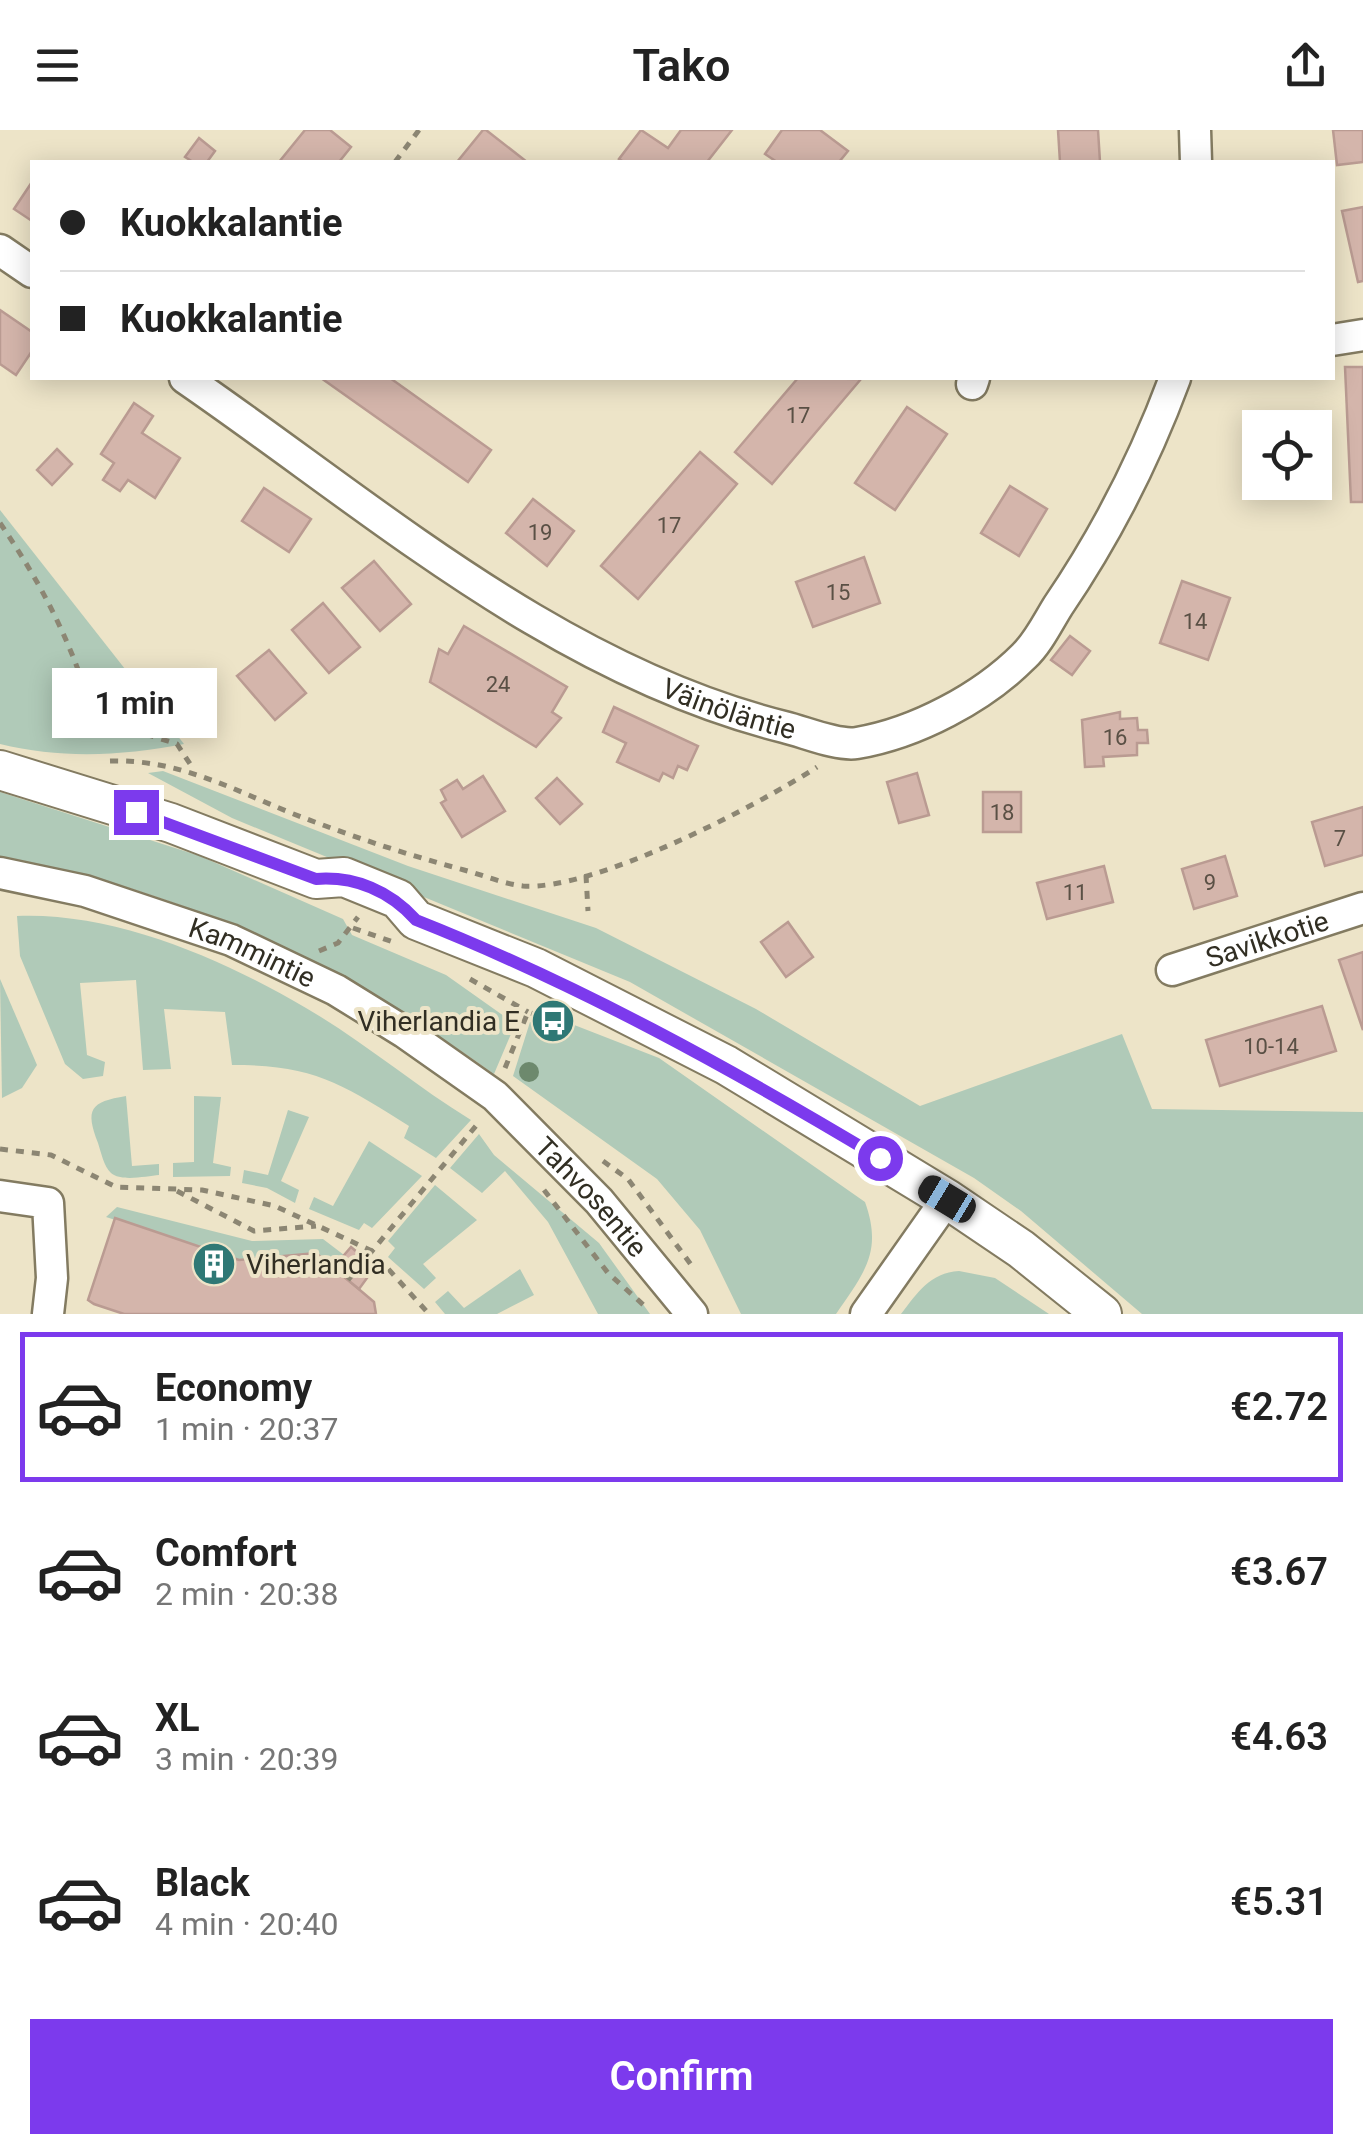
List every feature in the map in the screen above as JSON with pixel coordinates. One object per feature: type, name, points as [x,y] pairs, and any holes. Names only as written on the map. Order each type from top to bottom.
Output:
[{"type":"main road","points":[[0,770],[170,822],[316,879],[334,900],[388,922],[416,920],[536,968],[726,1065],[947,1199],[1021,1249],[1102,1314]]},
{"type":"street","points":[[1194,130],[1196,160]]},
{"type":"street","points":[[0,250],[30,271]]},
{"type":"street","points":[[1335,340],[1363,336]]},
{"type":"street","points":[[854,744],[913,726],[960,704],[1025,656],[1086,566],[1145,459],[1174,380]]},
{"type":"street","name":"Väinöläntie","points":[[203,382],[520,614],[630,674],[738,716],[854,744]]},
{"type":"street","name":"Kammintie","points":[[0,873],[85,890],[285,963],[404,1032],[487,1099]]},
{"type":"street","name":"Savikkotie","points":[[1172,970],[1363,908]]},
{"type":"street","name":"Tahvosentie","points":[[487,1099],[599,1200],[692,1314]]},
{"type":"street","points":[[0,1196],[48,1203],[52,1278],[48,1314]]},
{"type":"street","points":[[866,1314],[947,1199]]},
{"type":"path","points":[[397,160],[419,130]]},
{"type":"path","points":[[0,523],[46,592],[76,654],[94,718],[177,744],[195,772]]},
{"type":"path","points":[[110,761],[151,760],[195,772],[384,849],[524,886],[586,875],[688,837],[759,802],[854,744]]},
{"type":"path","points":[[586,875],[588,911]]},
{"type":"path","points":[[304,955],[338,943],[353,928]]},
{"type":"path","points":[[348,1280],[487,1099],[528,1012],[553,1021]]},
{"type":"path","points":[[0,1149],[51,1155],[116,1187],[202,1190],[275,1206],[372,1252],[429,1314]]},
{"type":"path","points":[[539,1181],[608,1273],[653,1314]]},
{"type":"path","points":[[173,1189],[254,1231],[319,1226]]},
{"type":"green space","points":[[0,510],[184,744],[92,754],[0,744]]},
{"type":"green space","points":[[163,771],[408,866],[596,928],[756,1009],[920,1106],[1122,1034],[1152,1109],[1363,1112],[1363,1314],[1142,1314],[1021,1211],[974,1178],[630,982],[232,818],[148,773]]},
{"type":"green space","points":[[0,792],[200,856],[343,919],[352,935],[446,975],[511,1021],[511,1034],[494,1074],[377,998],[259,937],[135,890],[0,856]]},
{"type":"green space","points":[[17,916],[54,917],[130,930],[240,972],[327,1021],[471,1120],[436,1158],[404,1138],[409,1126],[345,1088],[307,1073],[232,1065],[225,1012],[164,1009],[171,1069],[143,1070],[136,980],[80,983],[87,1055],[105,1062],[103,1076],[83,1079],[65,1064],[20,956]]},
{"type":"green space","points":[[0,979],[37,1065],[22,1088],[2,1098]]},
{"type":"green space","points":[[564,1021],[659,1058],[865,1202],[872,1235],[868,1261],[836,1314],[741,1314],[700,1230],[657,1179],[513,1076],[530,1022],[555,1032]]},
{"type":"green space","points":[[126,1096],[132,1166],[159,1164],[159,1175],[115,1176],[105,1163],[92,1115],[105,1101]]},
{"type":"green space","points":[[194,1096],[221,1097],[213,1163],[231,1167],[230,1176],[173,1177],[173,1163],[194,1162]]},
{"type":"green space","points":[[288,1110],[309,1117],[281,1181],[299,1190],[295,1203],[267,1188],[242,1183],[244,1170],[268,1175]]},
{"type":"green space","points":[[479,1134],[494,1155],[599,1243],[650,1314],[598,1314],[548,1222],[505,1171],[482,1193],[450,1168]]},
{"type":"green space","points":[[369,1141],[422,1176],[372,1228],[364,1223],[359,1230],[309,1209],[314,1197],[333,1206]]},
{"type":"green space","points":[[435,1185],[477,1220],[423,1264],[436,1278],[424,1289],[388,1257],[395,1248],[388,1241]]},
{"type":"green space","points":[[117,1207],[252,1241],[323,1239],[344,1255],[333,1268],[316,1253],[239,1260],[106,1217]]},
{"type":"green space","points":[[520,1269],[534,1295],[497,1314],[445,1314],[435,1302],[448,1291],[464,1308]]},
{"type":"green space","points":[[959,1271],[995,1278],[1049,1314],[901,1314],[932,1280]]},
{"type":"building","points":[[305,130],[330,130],[351,147],[341,160],[281,160]]},
{"type":"building","points":[[486,130],[524,160],[459,160]]},
{"type":"building","points":[[641,130],[668,148],[681,130],[732,130],[709,160],[619,159]]},
{"type":"building","points":[[782,130],[820,130],[848,151],[841,160],[774,160],[765,154]]},
{"type":"building","points":[[1058,130],[1098,130],[1100,160],[1060,160]]},
{"type":"building","points":[[1333,130],[1363,130],[1363,162],[1337,165]]},
{"type":"building","points":[[199,138],[215,151],[208,160],[185,157]]},
{"type":"building","points":[[30,185],[30,220],[14,209]]},
{"type":"building","points":[[1363,207],[1363,281],[1358,282],[1342,211]]},
{"type":"building","points":[[0,310],[30,331],[30,354],[16,375],[0,364]]},
{"type":"building","points":[[1345,367],[1363,367],[1363,502],[1351,502]]},
{"type":"building","points":[[324,380],[393,380],[491,450],[468,482]]},
{"type":"building","points":[[796,380],[860,380],[772,484],[735,452]]},
{"type":"building","points":[[134,403],[153,416],[142,433],[180,458],[155,498],[128,480],[120,491],[103,480],[114,463],[101,454]]},
{"type":"building","points":[[907,407],[947,434],[895,510],[855,483]]},
{"type":"building","points":[[57,449],[72,464],[52,485],[37,470]]},
{"type":"building","points":[[700,452],[737,484],[638,599],[601,566]]},
{"type":"building","points":[[1010,486],[1047,509],[1019,556],[981,533]]},
{"type":"building","points":[[264,488],[311,519],[289,552],[242,521]]},
{"type":"building","points":[[533,499],[574,531],[547,566],[506,533]]},
{"type":"building","points":[[864,557],[880,603],[813,627],[796,582]]},
{"type":"building","points":[[374,561],[411,604],[380,631],[342,588]]},
{"type":"building","points":[[1182,581],[1230,598],[1208,660],[1160,643]]},
{"type":"building","points":[[323,603],[360,647],[329,673],[292,630]]},
{"type":"building","points":[[464,626],[567,687],[552,712],[561,718],[536,747],[430,682],[439,649],[448,654]]},
{"type":"building","points":[[1070,636],[1090,651],[1072,675],[1051,660]]},
{"type":"building","points":[[269,650],[306,693],[275,720],[237,676]]},
{"type":"building","points":[[614,707],[698,746],[687,770],[678,766],[673,778],[663,773],[659,781],[617,762],[626,743],[603,732]]},
{"type":"building","points":[[1120,712],[1120,719],[1137,718],[1138,730],[1147,730],[1148,743],[1137,743],[1137,755],[1103,757],[1104,766],[1085,767],[1082,720]]},
{"type":"building","points":[[917,773],[929,815],[899,823],[887,782]]},
{"type":"building","points":[[483,776],[505,811],[462,837],[441,803],[446,800],[441,790],[457,780],[463,789]]},
{"type":"building","points":[[557,778],[582,804],[560,824],[536,798]]},
{"type":"building","points":[[983,792],[1021,792],[1021,832],[983,832]]},
{"type":"building","points":[[1363,807],[1363,855],[1325,866],[1312,822]]},
{"type":"building","points":[[1225,856],[1237,896],[1194,909],[1182,869]]},
{"type":"building","points":[[1104,866],[1113,902],[1047,919],[1037,883]]},
{"type":"building","points":[[788,922],[813,957],[786,977],[761,942]]},
{"type":"building","points":[[1363,952],[1363,1030],[1339,960]]},
{"type":"building","points":[[1322,1006],[1336,1051],[1220,1086],[1206,1040]]},
{"type":"building","name":"Viherlandia","points":[[115,1218],[239,1260],[316,1253],[374,1302],[376,1314],[124,1314],[94,1304],[88,1300]]},
{"type":"building","points":[[351,1247],[375,1267],[359,1289],[333,1268]]},
{"type":"place","name":"Viherlandia E","points":[[553,1021]]},
{"type":"place","name":"Viherlandia","points":[[214,1264]]},
{"type":"route","points":[[136,812],[316,879],[344,877],[398,899],[416,920],[575,987],[726,1065],[880,1158]]}]
